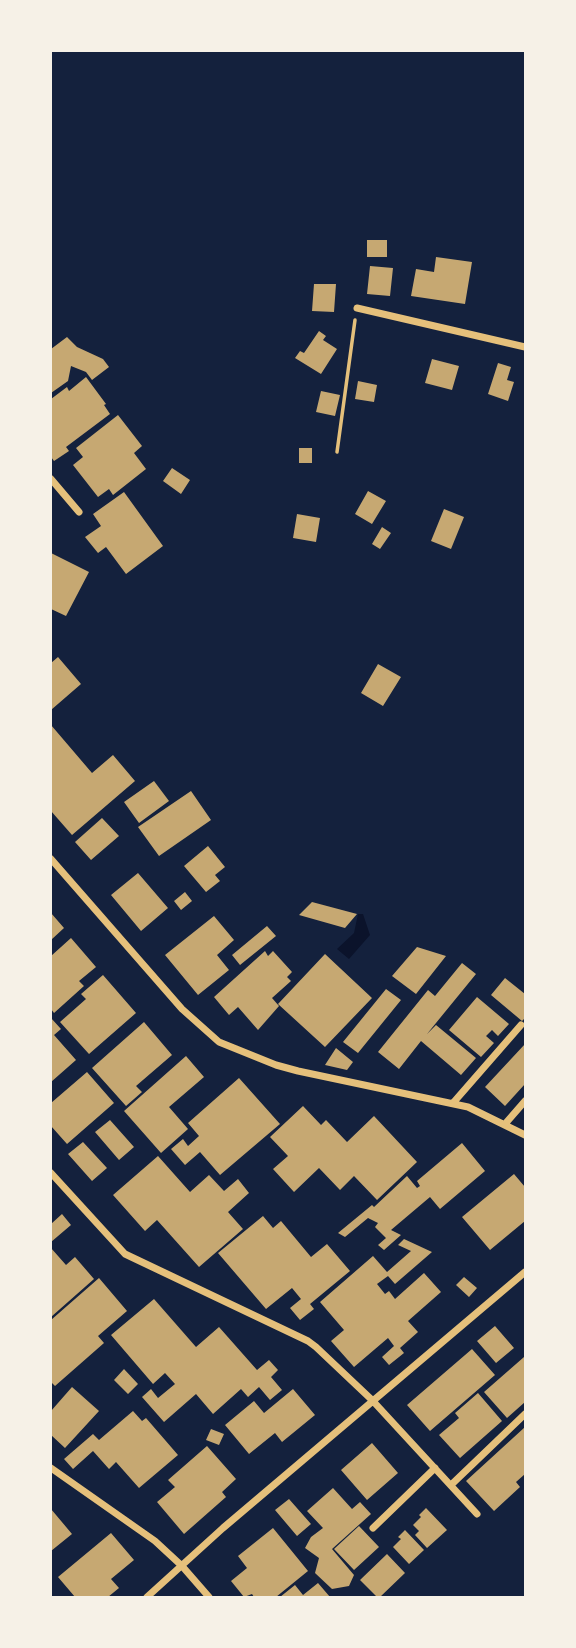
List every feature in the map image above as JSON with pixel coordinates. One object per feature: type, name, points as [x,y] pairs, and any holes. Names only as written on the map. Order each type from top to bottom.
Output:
[{"type":"street","points":[[357,308],[525,347]]},
{"type":"street","points":[[51,479],[79,512]]},
{"type":"street","points":[[51,859],[182,1009],[219,1042],[298,1071],[477,1110],[525,1135]]},
{"type":"street","points":[[453,1103],[521,1025]]},
{"type":"street","points":[[505,1124],[525,1101]]},
{"type":"street","points":[[51,1174],[125,1254],[308,1341],[372,1400],[477,1514]]},
{"type":"street","points":[[147,1597],[372,1400],[525,1272]]},
{"type":"street","points":[[450,1485],[525,1414]]},
{"type":"street","points":[[51,1468],[155,1541],[209,1597]]},
{"type":"street","points":[[373,1528],[435,1468]]},
{"type":"path","points":[[337,452],[357,308]]},
{"type":"water","points":[[358,914],[363,914],[370,935],[349,959],[337,949],[354,933]]},
{"type":"building","points":[[367,240],[387,240],[387,257],[367,257]]},
{"type":"building","points":[[436,257],[472,262],[465,304],[411,296],[416,269],[434,272]]},
{"type":"building","points":[[370,266],[393,268],[390,296],[367,294]]},
{"type":"building","points":[[314,284],[336,284],[334,312],[312,311]]},
{"type":"building","points":[[319,331],[326,336],[323,340],[337,349],[321,374],[295,358],[300,351],[304,353]]},
{"type":"building","points":[[67,337],[77,347],[103,359],[109,367],[92,380],[86,372],[71,366],[68,381],[51,393],[51,349]]},
{"type":"building","points":[[432,359],[459,366],[452,390],[425,383]]},
{"type":"building","points":[[498,363],[511,367],[507,380],[514,382],[508,401],[488,394]]},
{"type":"building","points":[[86,377],[110,414],[66,447],[69,451],[54,461],[51,457],[51,399],[67,387],[69,391]]},
{"type":"building","points":[[358,381],[377,385],[374,402],[355,399]]},
{"type":"building","points":[[321,391],[340,395],[335,416],[316,412]]},
{"type":"building","points":[[118,415],[142,446],[134,453],[146,469],[113,495],[109,489],[98,497],[73,465],[83,457],[76,448]]},
{"type":"building","points":[[299,448],[312,448],[312,463],[299,463]]},
{"type":"building","points":[[172,468],[190,480],[181,494],[163,481]]},
{"type":"building","points":[[368,491],[386,501],[372,524],[355,514]]},
{"type":"building","points":[[124,492],[163,546],[126,574],[106,547],[98,553],[85,537],[101,526],[93,514]]},
{"type":"building","points":[[444,509],[464,517],[451,549],[431,541]]},
{"type":"building","points":[[297,514],[320,518],[316,542],[293,538]]},
{"type":"building","points":[[382,527],[391,533],[380,549],[372,544]]},
{"type":"building","points":[[51,553],[89,572],[66,616],[51,609]]},
{"type":"building","points":[[58,657],[81,684],[51,710],[51,663]]},
{"type":"building","points":[[378,664],[401,677],[383,706],[361,693]]},
{"type":"building","points":[[51,725],[92,773],[113,755],[135,781],[72,835],[51,811]]},
{"type":"building","points":[[154,781],[169,801],[139,823],[124,802]]},
{"type":"building","points":[[191,791],[211,820],[159,856],[138,827]]},
{"type":"building","points":[[102,818],[119,836],[91,860],[75,842]]},
{"type":"building","points":[[208,846],[225,867],[215,875],[220,881],[206,892],[184,866]]},
{"type":"building","points":[[138,873],[168,908],[141,931],[111,895]]},
{"type":"building","points":[[185,892],[192,901],[181,910],[174,901]]},
{"type":"building","points":[[312,902],[357,914],[345,928],[299,915]]},
{"type":"building","points":[[51,913],[64,928],[51,940]]},
{"type":"building","points":[[214,916],[234,940],[217,955],[229,970],[198,995],[165,955]]},
{"type":"building","points":[[267,926],[276,936],[240,965],[232,955]]},
{"type":"building","points":[[71,938],[96,967],[79,981],[84,986],[54,1013],[51,1009],[51,956]]},
{"type":"building","points":[[417,947],[446,956],[416,994],[392,976]]},
{"type":"building","points":[[265,951],[268,956],[273,951],[292,972],[287,977],[291,981],[272,998],[279,1006],[258,1030],[238,1007],[229,1015],[214,997]]},
{"type":"building","points":[[325,954],[372,998],[325,1047],[278,1004]]},
{"type":"building","points":[[462,963],[476,974],[427,1034],[436,1025],[476,1058],[461,1075],[421,1041],[399,1069],[378,1052],[428,990],[435,996]]},
{"type":"building","points":[[103,975],[136,1013],[89,1054],[60,1022],[86,999],[81,994]]},
{"type":"building","points":[[505,978],[525,994],[525,1018],[522,1021],[491,995]]},
{"type":"building","points":[[386,989],[401,1000],[358,1053],[343,1042]]},
{"type":"building","points":[[477,997],[509,1024],[498,1036],[492,1030],[486,1036],[494,1043],[481,1057],[449,1030]]},
{"type":"building","points":[[51,1018],[61,1029],[54,1035],[76,1060],[51,1082]]},
{"type":"building","points":[[144,1022],[172,1055],[136,1086],[142,1092],[126,1106],[92,1068]]},
{"type":"building","points":[[525,1044],[525,1084],[505,1106],[485,1087]]},
{"type":"building","points":[[336,1048],[353,1062],[347,1070],[325,1065]]},
{"type":"building","points":[[186,1056],[204,1077],[169,1107],[188,1129],[161,1153],[124,1111]]},
{"type":"building","points":[[87,1072],[114,1103],[67,1144],[51,1126],[51,1103]]},
{"type":"building","points":[[239,1078],[280,1124],[220,1175],[200,1152],[185,1165],[171,1149],[183,1139],[188,1146],[199,1136],[188,1123]]},
{"type":"building","points":[[303,1106],[321,1125],[326,1120],[347,1142],[374,1116],[417,1162],[377,1200],[354,1176],[340,1190],[319,1168],[294,1192],[273,1169],[288,1156],[270,1137]]},
{"type":"building","points":[[110,1120],[134,1147],[119,1160],[95,1132]]},
{"type":"building","points":[[83,1142],[107,1168],[92,1181],[68,1154]]},
{"type":"building","points":[[462,1143],[485,1171],[440,1209],[430,1197],[391,1230],[401,1235],[384,1250],[378,1245],[386,1238],[375,1227],[378,1223],[368,1218],[345,1237],[338,1233],[372,1205],[374,1207],[407,1176],[417,1188],[420,1186],[417,1181]]},
{"type":"building","points":[[158,1156],[190,1192],[209,1175],[224,1191],[238,1179],[249,1193],[228,1212],[243,1229],[199,1267],[157,1220],[145,1231],[113,1195]]},
{"type":"building","points":[[514,1174],[525,1187],[525,1221],[490,1250],[462,1217]]},
{"type":"building","points":[[62,1214],[71,1225],[51,1242],[51,1224]]},
{"type":"building","points":[[263,1216],[273,1228],[281,1221],[311,1257],[327,1244],[350,1271],[310,1304],[314,1309],[300,1320],[290,1308],[301,1299],[292,1288],[266,1309],[218,1253]]},
{"type":"building","points":[[404,1239],[432,1252],[395,1284],[388,1276],[377,1284],[385,1294],[389,1291],[395,1299],[424,1273],[441,1292],[408,1321],[418,1332],[400,1348],[404,1353],[389,1365],[382,1357],[394,1346],[388,1338],[354,1367],[331,1341],[344,1330],[320,1302],[373,1256],[387,1272],[411,1251],[398,1245]]},
{"type":"building","points":[[51,1248],[66,1265],[75,1257],[94,1279],[51,1317]]},
{"type":"building","points":[[464,1277],[477,1288],[469,1297],[456,1285]]},
{"type":"building","points":[[99,1278],[127,1311],[98,1336],[104,1343],[55,1386],[51,1382],[51,1320]]},
{"type":"building","points":[[154,1299],[196,1347],[219,1327],[257,1370],[269,1360],[278,1370],[271,1377],[282,1390],[270,1400],[259,1387],[248,1397],[241,1389],[213,1414],[196,1394],[164,1422],[142,1397],[151,1389],[158,1398],[175,1384],[165,1373],[153,1384],[111,1335]]},
{"type":"building","points":[[495,1326],[514,1348],[496,1363],[477,1341]]},
{"type":"building","points":[[472,1349],[495,1375],[430,1431],[407,1405]]},
{"type":"building","points":[[524,1357],[525,1402],[507,1418],[484,1392]]},
{"type":"building","points":[[124,1369],[138,1384],[128,1394],[114,1380]]},
{"type":"building","points":[[72,1387],[99,1411],[65,1448],[51,1435],[51,1411]]},
{"type":"building","points":[[293,1389],[315,1415],[282,1442],[275,1433],[249,1454],[225,1425],[254,1401],[264,1413]]},
{"type":"building","points":[[478,1393],[502,1421],[460,1458],[439,1435],[459,1418],[455,1413]]},
{"type":"building","points":[[133,1411],[142,1421],[146,1418],[178,1455],[139,1488],[116,1462],[109,1469],[93,1451],[73,1469],[64,1459],[93,1434],[99,1440]]},
{"type":"building","points":[[525,1427],[525,1474],[516,1482],[520,1487],[494,1511],[466,1481]]},
{"type":"building","points":[[211,1429],[224,1434],[219,1445],[206,1440]]},
{"type":"building","points":[[372,1443],[398,1473],[367,1500],[341,1470]]},
{"type":"building","points":[[207,1446],[236,1479],[222,1492],[226,1497],[184,1534],[157,1502],[175,1487],[168,1480]]},
{"type":"building","points":[[333,1488],[352,1509],[360,1502],[371,1514],[332,1549],[354,1575],[349,1586],[332,1589],[315,1573],[319,1558],[305,1548],[311,1537],[323,1528],[307,1511]]},
{"type":"building","points":[[289,1499],[311,1524],[297,1536],[275,1510]]},
{"type":"building","points":[[426,1508],[447,1530],[427,1548],[415,1535],[419,1531],[413,1525]]},
{"type":"building","points":[[51,1509],[72,1534],[51,1551]]},
{"type":"building","points":[[359,1526],[379,1547],[354,1570],[334,1549]]},
{"type":"building","points":[[273,1528],[308,1571],[276,1597],[254,1597],[252,1594],[244,1597],[231,1581],[247,1568],[238,1556]]},
{"type":"building","points":[[405,1530],[424,1550],[409,1564],[393,1547]]},
{"type":"building","points":[[111,1533],[134,1560],[111,1579],[119,1588],[108,1597],[75,1597],[58,1577]]},
{"type":"building","points":[[387,1554],[405,1573],[377,1597],[360,1580]]},
{"type":"building","points":[[318,1583],[330,1597],[280,1597],[295,1585],[303,1595]]}]
